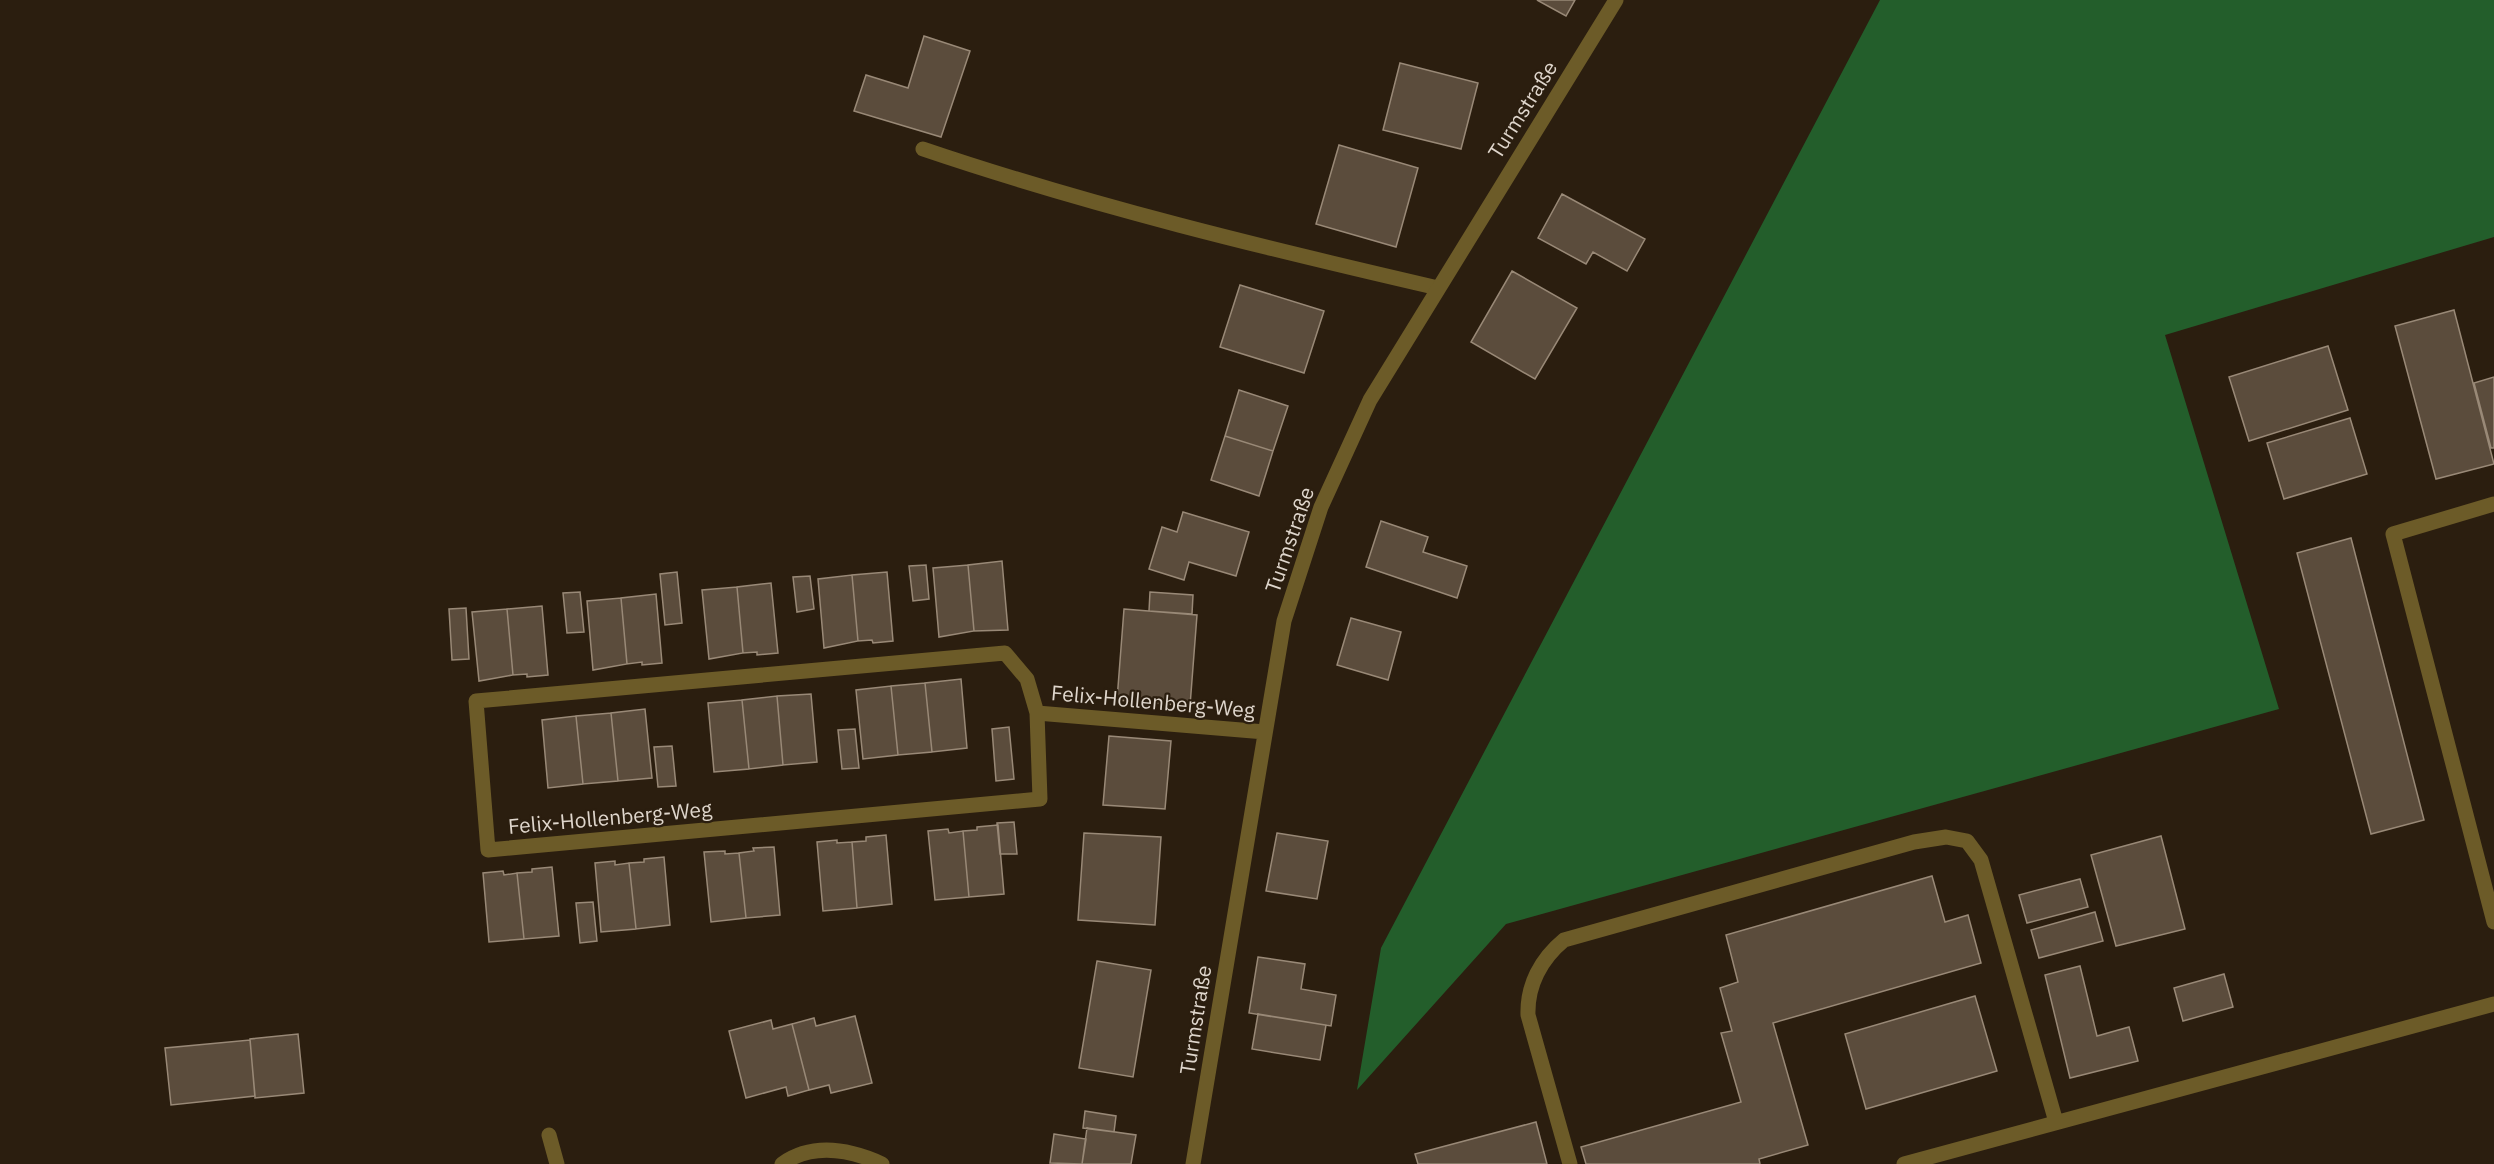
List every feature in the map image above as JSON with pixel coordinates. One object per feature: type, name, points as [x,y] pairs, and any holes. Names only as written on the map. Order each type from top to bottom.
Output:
[{"type":"street","name":"Turmstraße","points":[[1193,1164],[1284,621],[1321,507],[1370,400],[1616,0]]},
{"type":"street","points":[[923,149],[985,170],[1161,219],[1438,288]]},
{"type":"street","points":[[2494,504],[2393,534],[2494,922]]},
{"type":"street","name":"Felix-Hollenberg-Weg","points":[[1005,653],[1027,679],[1037,713],[1041,799],[488,850],[476,701],[1005,653]]},
{"type":"street","name":"Felix-Hollenberg-Weg","points":[[1037,713],[1265,732]]},
{"type":"street","points":[[1570,1164],[1528,1015],[1527,999],[1537,972],[1549,953],[1564,940],[1914,842],[1946,837],[1967,842],[1982,860],[2056,1122]]},
{"type":"street","points":[[1904,1164],[2494,1004]]},
{"type":"street","points":[[549,1135],[557,1164]]},
{"type":"street","points":[[782,1164],[794,1155],[824,1149],[860,1154],[882,1164]]},
{"type":"green space","points":[[1880,0],[2494,0],[2494,237],[2165,335],[2279,709],[1506,924],[1357,1090],[1381,948]]},
{"type":"building","points":[[1537,0],[1575,0],[1566,16]]},
{"type":"building","points":[[924,36],[970,51],[941,137],[854,111],[866,75],[908,88]]},
{"type":"building","points":[[1400,63],[1478,83],[1461,149],[1383,130]]},
{"type":"building","points":[[1339,145],[1418,168],[1396,247],[1316,224]]},
{"type":"building","points":[[1562,194],[1645,239],[1627,271],[1593,252],[1586,264],[1538,238]]},
{"type":"building","points":[[1512,271],[1577,308],[1535,379],[1471,342]]},
{"type":"building","points":[[1240,285],[1324,311],[1304,373],[1220,347]]},
{"type":"building","points":[[2454,310],[2494,464],[2436,479],[2395,326]]},
{"type":"building","points":[[2328,346],[2348,410],[2249,441],[2229,377]]},
{"type":"building","points":[[2494,377],[2494,448],[2491,448],[2474,383]]},
{"type":"building","points":[[1239,390],[1288,406],[1273,451],[1225,436]]},
{"type":"building","points":[[2350,418],[2367,474],[2284,499],[2267,443]]},
{"type":"building","points":[[1225,436],[1273,451],[1259,496],[1211,480]]},
{"type":"building","points":[[1183,512],[1249,532],[1236,576],[1189,562],[1184,580],[1149,569],[1162,527],[1177,532]]},
{"type":"building","points":[[1381,521],[1428,537],[1423,552],[1467,566],[1457,598],[1366,567]]},
{"type":"building","points":[[2351,538],[2424,820],[2371,834],[2297,553]]},
{"type":"building","points":[[1002,561],[1008,630],[974,631],[968,565]]},
{"type":"building","points":[[926,565],[929,599],[913,601],[909,566]]},
{"type":"building","points":[[968,565],[974,631],[939,637],[933,568]]},
{"type":"building","points":[[677,572],[682,623],[665,625],[660,574]]},
{"type":"building","points":[[887,572],[893,641],[873,643],[872,640],[858,641],[852,575]]},
{"type":"building","points":[[852,575],[858,641],[824,648],[818,579]]},
{"type":"building","points":[[810,576],[814,609],[797,612],[793,577]]},
{"type":"building","points":[[771,583],[778,653],[757,655],[757,652],[743,653],[737,587]]},
{"type":"building","points":[[737,587],[743,653],[709,659],[702,590]]},
{"type":"building","points":[[580,592],[584,632],[567,633],[563,593]]},
{"type":"building","points":[[1150,592],[1193,595],[1192,614],[1149,611]]},
{"type":"building","points":[[656,594],[662,663],[627,664],[621,598]]},
{"type":"building","points":[[621,598],[627,664],[593,670],[587,601]]},
{"type":"building","points":[[542,606],[548,675],[527,677],[527,674],[513,675],[507,609]]},
{"type":"building","points":[[466,608],[469,659],[452,660],[449,609]]},
{"type":"building","points":[[507,609],[513,675],[479,681],[472,612]]},
{"type":"building","points":[[1124,609],[1197,615],[1190,706],[1117,700]]},
{"type":"building","points":[[1351,618],[1401,632],[1388,680],[1337,665]]},
{"type":"building","points":[[961,679],[967,748],[932,752],[925,683]]},
{"type":"building","points":[[925,683],[932,752],[898,755],[891,686]]},
{"type":"building","points":[[891,686],[898,755],[863,759],[856,690]]},
{"type":"building","points":[[811,694],[817,762],[783,765],[777,696]]},
{"type":"building","points":[[777,696],[783,765],[749,769],[742,700]]},
{"type":"building","points":[[742,700],[749,769],[714,772],[708,703]]},
{"type":"building","points":[[645,709],[652,778],[618,781],[611,713]]},
{"type":"building","points":[[611,713],[618,781],[583,784],[576,716]]},
{"type":"building","points":[[576,716],[583,784],[548,788],[542,720]]},
{"type":"building","points":[[1009,727],[1014,779],[996,781],[992,729]]},
{"type":"building","points":[[855,729],[859,768],[842,769],[838,730]]},
{"type":"building","points":[[1109,736],[1171,741],[1165,809],[1103,805]]},
{"type":"building","points":[[672,746],[676,786],[658,787],[654,747]]},
{"type":"building","points":[[1014,822],[1017,854],[1000,854],[997,823]]},
{"type":"building","points":[[998,825],[1004,894],[969,897],[963,831]]},
{"type":"building","points":[[948,829],[949,833],[963,831],[969,897],[935,900],[928,831]]},
{"type":"building","points":[[1084,833],[1161,837],[1155,925],[1078,920]]},
{"type":"building","points":[[1277,833],[1328,841],[1317,899],[1266,891]]},
{"type":"building","points":[[886,835],[892,904],[857,908],[852,842],[866,841],[866,837]]},
{"type":"building","points":[[2161,836],[2185,929],[2116,946],[2091,855]]},
{"type":"building","points":[[837,840],[837,843],[852,842],[857,908],[823,911],[817,842]]},
{"type":"building","points":[[774,847],[780,915],[746,918],[739,853],[754,851],[753,848]]},
{"type":"building","points":[[725,851],[725,854],[739,853],[746,918],[711,922],[704,852]]},
{"type":"building","points":[[664,857],[670,925],[636,929],[629,863]]},
{"type":"building","points":[[615,861],[615,865],[629,863],[636,929],[601,932],[595,863]]},
{"type":"building","points":[[552,867],[559,936],[524,939],[517,873]]},
{"type":"building","points":[[503,871],[504,875],[517,873],[524,939],[489,942],[483,873]]},
{"type":"building","points":[[1932,876],[1945,922],[1968,915],[1981,963],[1773,1023],[1808,1145],[1759,1159],[1760,1164],[1586,1164],[1581,1147],[1741,1102],[1721,1033],[1732,1031],[1720,988],[1738,982],[1726,935]]},
{"type":"building","points":[[2080,879],[2088,907],[2027,923],[2019,895]]},
{"type":"building","points":[[593,902],[597,941],[580,943],[576,903]]},
{"type":"building","points":[[2095,912],[2103,941],[2039,958],[2031,930]]},
{"type":"building","points":[[1258,957],[1305,964],[1301,989],[1336,995],[1331,1026],[1249,1013]]},
{"type":"building","points":[[1097,961],[1151,970],[1133,1077],[1079,1068]]},
{"type":"building","points":[[2080,966],[2097,1036],[2129,1027],[2138,1061],[2070,1078],[2045,975]]},
{"type":"building","points":[[2224,974],[2233,1007],[2183,1021],[2174,988]]},
{"type":"building","points":[[1975,996],[1997,1071],[1866,1109],[1845,1034]]},
{"type":"building","points":[[1258,1014],[1326,1025],[1320,1060],[1252,1049]]},
{"type":"building","points":[[855,1016],[872,1083],[831,1093],[829,1085],[809,1090],[792,1024],[814,1018],[816,1026]]},
{"type":"building","points":[[771,1020],[773,1029],[792,1024],[809,1090],[788,1096],[786,1087],[746,1098],[729,1031]]},
{"type":"building","points":[[298,1034],[304,1093],[255,1098],[250,1039]]},
{"type":"building","points":[[250,1040],[255,1096],[171,1105],[165,1048]]},
{"type":"building","points":[[1085,1111],[1116,1116],[1114,1132],[1083,1128]]},
{"type":"building","points":[[1536,1122],[1547,1164],[1418,1164],[1415,1154]]},
{"type":"building","points":[[1087,1128],[1136,1135],[1131,1164],[1082,1164]]},
{"type":"building","points":[[1054,1134],[1086,1139],[1082,1164],[1050,1163]]}]
